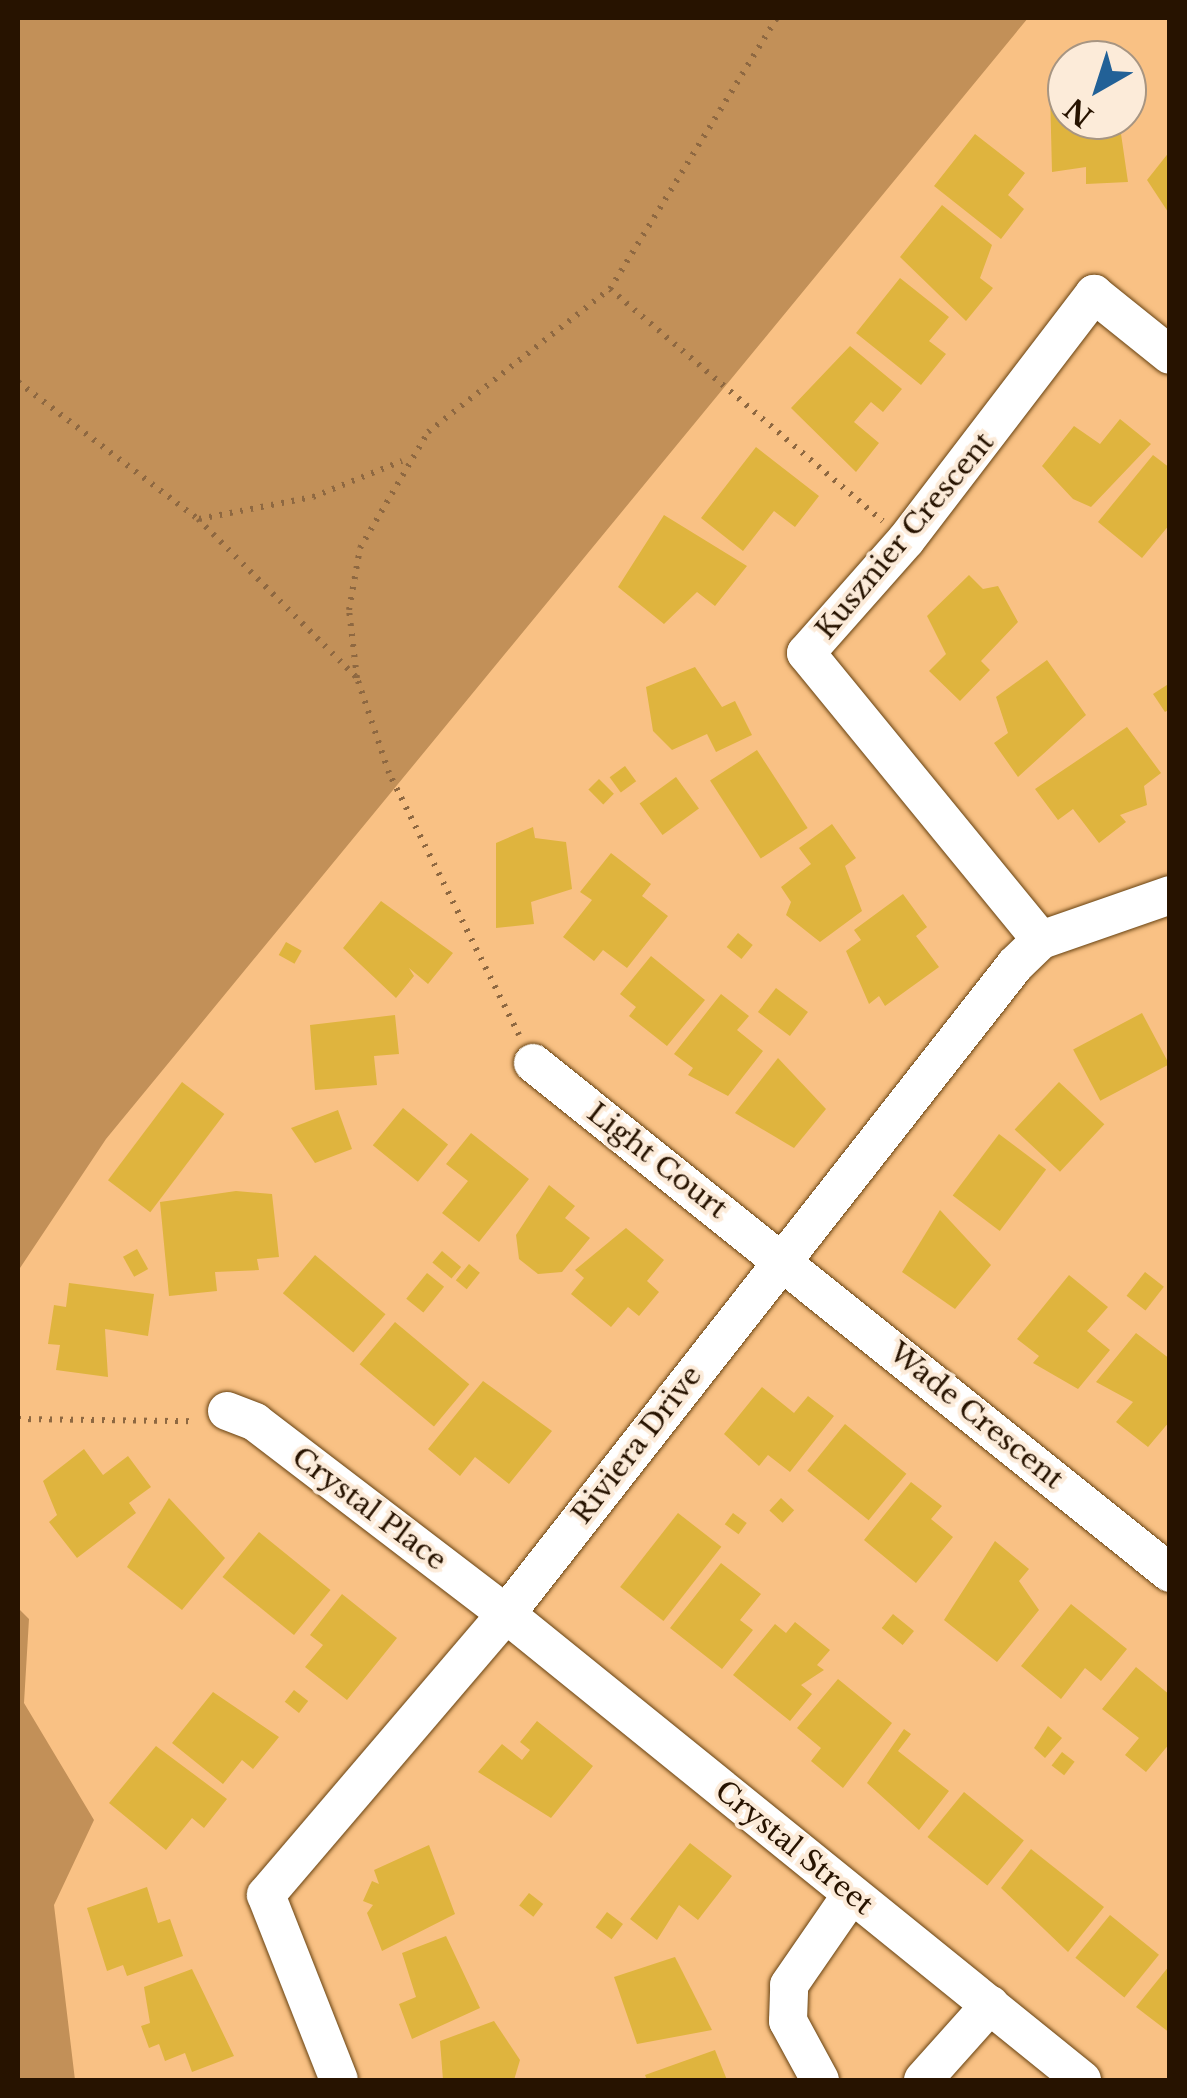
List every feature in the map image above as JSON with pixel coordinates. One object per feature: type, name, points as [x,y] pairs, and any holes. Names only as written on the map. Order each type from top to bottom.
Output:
[{"type":"street","name":"Kusznier Crescent","points":[[1041,940],[806,653],[906,540],[1094,294],[1170,355]]},
{"type":"street","points":[[1041,940],[1170,895]]},
{"type":"street","name":"Riviera Drive","points":[[339,2080],[266,1895],[506,1614],[782,1260],[1041,940]]},
{"type":"street","name":"Light Court","points":[[533,1063],[782,1260]]},
{"type":"street","name":"Wade Crescent","points":[[782,1260],[1170,1573]]},
{"type":"street","name":"Crystal Place","points":[[213,1416],[255,1422],[506,1614]]},
{"type":"street","name":"Crystal Street","points":[[506,1614],[1082,2080]]},
{"type":"street","points":[[820,2080],[788,2021],[789,1985],[851,1894]]},
{"type":"street","points":[[923,2080],[990,2005]]},
{"type":"path","points":[[198,519],[313,497],[404,460],[610,289],[777,18]]},
{"type":"path","points":[[610,289],[906,540]]},
{"type":"path","points":[[18,382],[198,519],[357,678]]},
{"type":"path","points":[[404,460],[360,548],[349,610],[357,678],[389,773],[533,1063]]},
{"type":"path","points":[[18,1419],[213,1416]]},
{"type":"shaded area","points":[[18,18],[1028,18],[106,1139],[18,1271]]},
{"type":"shaded area","points":[[18,1608],[29,1619],[24,1703],[94,1820],[54,1905],[75,2080],[18,2080]]},
{"type":"building","points":[[975,134],[1025,173],[1008,195],[1024,209],[1001,239],[934,186]]},
{"type":"building","points":[[1051,140],[1122,140],[1128,182],[1086,184],[1086,167],[1052,172]]},
{"type":"building","points":[[1170,151],[1170,215],[1147,180]]},
{"type":"building","points":[[942,205],[992,245],[980,278],[993,288],[966,321],[900,257]]},
{"type":"building","points":[[900,278],[949,317],[929,341],[946,354],[921,385],[856,333]]},
{"type":"building","points":[[850,346],[902,389],[883,412],[871,402],[854,422],[879,443],[856,472],[791,408]]},
{"type":"building","points":[[1120,419],[1151,444],[1091,507],[1073,499],[1042,466],[1074,426],[1100,444]]},
{"type":"building","points":[[756,447],[819,496],[795,527],[774,511],[743,551],[701,518]]},
{"type":"building","points":[[1153,455],[1170,468],[1170,524],[1142,558],[1098,522]]},
{"type":"building","points":[[664,515],[747,566],[715,606],[697,592],[664,624],[618,587]]},
{"type":"building","points":[[969,575],[983,589],[998,586],[1018,622],[981,661],[990,670],[960,701],[929,671],[946,654],[927,616]]},
{"type":"building","points":[[1047,660],[1086,715],[1018,777],[994,743],[1008,733],[996,697]]},
{"type":"building","points":[[695,667],[722,707],[735,701],[752,735],[716,752],[707,734],[672,750],[653,731],[646,687]]},
{"type":"building","points":[[1170,683],[1170,709],[1165,712],[1153,694]]},
{"type":"building","points":[[1127,727],[1161,773],[1144,786],[1147,805],[1120,815],[1126,822],[1099,843],[1073,809],[1058,820],[1035,789]]},
{"type":"building","points":[[757,750],[808,828],[761,858],[710,780]]},
{"type":"building","points":[[625,766],[636,781],[621,793],[610,777]]},
{"type":"building","points":[[676,777],[699,809],[663,835],[640,803]]},
{"type":"building","points":[[599,779],[614,794],[603,804],[588,790]]},
{"type":"building","points":[[832,824],[856,858],[845,866],[862,911],[820,942],[786,915],[791,902],[781,887],[811,864],[799,848]]},
{"type":"building","points":[[533,827],[535,838],[566,842],[572,889],[531,902],[534,924],[496,928],[496,843]]},
{"type":"building","points":[[611,853],[651,884],[642,896],[668,916],[627,968],[603,950],[594,961],[563,937],[592,900],[580,892]]},
{"type":"building","points":[[903,894],[927,927],[916,936],[939,967],[885,1006],[879,996],[869,1004],[846,951],[861,940],[854,930]]},
{"type":"building","points":[[381,901],[453,953],[428,984],[409,968],[414,976],[396,998],[343,948]]},
{"type":"building","points":[[738,933],[753,945],[741,959],[727,947]]},
{"type":"building","points":[[286,942],[302,951],[294,964],[279,955]]},
{"type":"building","points":[[651,956],[705,1000],[667,1046],[629,1016],[636,1007],[620,994]]},
{"type":"building","points":[[776,988],[808,1012],[790,1036],[758,1012]]},
{"type":"building","points":[[721,994],[749,1016],[737,1030],[763,1051],[728,1096],[688,1075],[693,1068],[674,1054]]},
{"type":"building","points":[[1142,1013],[1169,1064],[1100,1101],[1073,1050]]},
{"type":"building","points":[[395,1015],[399,1054],[374,1056],[377,1085],[315,1090],[310,1025]]},
{"type":"building","points":[[778,1058],[826,1109],[794,1148],[735,1113]]},
{"type":"building","points":[[182,1082],[224,1114],[150,1212],[108,1180]]},
{"type":"building","points":[[1059,1082],[1104,1124],[1060,1172],[1015,1130]]},
{"type":"building","points":[[403,1108],[448,1145],[418,1182],[373,1145]]},
{"type":"building","points":[[338,1110],[352,1149],[315,1163],[291,1128]]},
{"type":"building","points":[[471,1133],[529,1179],[479,1242],[442,1213],[468,1181],[446,1164]]},
{"type":"building","points":[[999,1134],[1046,1170],[1000,1231],[953,1195]]},
{"type":"building","points":[[549,1185],[575,1206],[565,1218],[590,1238],[562,1272],[538,1274],[519,1259],[516,1235]]},
{"type":"building","points":[[236,1191],[272,1194],[279,1257],[257,1259],[259,1270],[215,1272],[217,1291],[169,1296],[160,1202]]},
{"type":"building","points":[[940,1210],[991,1265],[955,1309],[902,1272]]},
{"type":"building","points":[[626,1228],[664,1260],[647,1281],[659,1292],[639,1316],[628,1307],[611,1327],[571,1294],[584,1278],[575,1270]]},
{"type":"building","points":[[137,1249],[148,1269],[134,1277],[123,1257]]},
{"type":"building","points":[[442,1251],[461,1267],[452,1279],[432,1262]]},
{"type":"building","points":[[315,1255],[385,1314],[353,1352],[283,1293]]},
{"type":"building","points":[[469,1264],[480,1273],[467,1289],[456,1280]]},
{"type":"building","points":[[1145,1272],[1164,1287],[1145,1310],[1127,1296]]},
{"type":"building","points":[[427,1273],[444,1287],[423,1312],[406,1299]]},
{"type":"building","points":[[1069,1275],[1108,1307],[1087,1331],[1110,1350],[1078,1389],[1033,1363],[1039,1356],[1017,1339]]},
{"type":"building","points":[[69,1283],[154,1294],[148,1336],[105,1329],[108,1377],[56,1370],[60,1345],[48,1344],[54,1305],[66,1307]]},
{"type":"building","points":[[395,1322],[469,1384],[434,1426],[360,1364]]},
{"type":"building","points":[[1136,1333],[1170,1359],[1170,1421],[1148,1447],[1116,1422],[1133,1402],[1096,1382]]},
{"type":"building","points":[[483,1381],[552,1431],[509,1484],[475,1457],[460,1476],[428,1449]]},
{"type":"building","points":[[762,1387],[794,1413],[808,1396],[834,1416],[790,1472],[768,1455],[759,1466],[724,1434]]},
{"type":"building","points":[[845,1424],[906,1474],[869,1520],[807,1471]]},
{"type":"building","points":[[84,1449],[103,1475],[128,1456],[151,1487],[129,1503],[136,1513],[77,1558],[49,1522],[57,1515],[43,1481]]},
{"type":"building","points":[[911,1482],[942,1506],[931,1519],[953,1537],[916,1583],[864,1540]]},
{"type":"building","points":[[169,1498],[225,1558],[182,1610],[127,1567]]},
{"type":"building","points":[[781,1498],[794,1510],[783,1523],[769,1510]]},
{"type":"building","points":[[678,1513],[721,1547],[663,1621],[620,1587]]},
{"type":"building","points":[[733,1513],[747,1523],[739,1534],[725,1524]]},
{"type":"building","points":[[259,1532],[330,1590],[294,1635],[222,1577]]},
{"type":"building","points":[[995,1541],[1029,1569],[1019,1581],[1039,1610],[997,1662],[944,1620]]},
{"type":"building","points":[[721,1563],[761,1594],[740,1620],[753,1630],[722,1669],[670,1628]]},
{"type":"building","points":[[342,1594],[397,1638],[347,1700],[305,1667],[323,1645],[310,1635]]},
{"type":"building","points":[[1071,1604],[1127,1649],[1101,1681],[1085,1668],[1061,1699],[1021,1666]]},
{"type":"building","points":[[893,1614],[914,1631],[903,1645],[882,1628]]},
{"type":"building","points":[[795,1622],[830,1650],[817,1665],[824,1670],[801,1685],[812,1694],[790,1721],[733,1675],[775,1624],[786,1633]]},
{"type":"building","points":[[1136,1667],[1170,1695],[1170,1743],[1146,1772],[1125,1755],[1139,1738],[1102,1709]]},
{"type":"building","points":[[838,1679],[892,1723],[843,1788],[811,1761],[821,1748],[797,1728]]},
{"type":"building","points":[[294,1690],[308,1701],[299,1713],[285,1702]]},
{"type":"building","points":[[213,1692],[279,1737],[253,1769],[242,1760],[223,1784],[172,1743]]},
{"type":"building","points":[[537,1721],[593,1766],[551,1818],[478,1772],[502,1744],[522,1760],[530,1750],[520,1742]]},
{"type":"building","points":[[1048,1726],[1062,1738],[1045,1758],[1034,1748]]},
{"type":"building","points":[[904,1729],[911,1734],[898,1751],[949,1791],[919,1830],[867,1783]]},
{"type":"building","points":[[156,1746],[227,1799],[204,1828],[192,1818],[166,1850],[109,1803]]},
{"type":"building","points":[[1062,1752],[1075,1762],[1064,1775],[1052,1765]]},
{"type":"building","points":[[964,1792],[1024,1840],[987,1886],[927,1837]]},
{"type":"building","points":[[690,1843],[732,1876],[698,1920],[679,1905],[657,1940],[630,1919]]},
{"type":"building","points":[[429,1845],[455,1914],[382,1951],[367,1913],[373,1905],[363,1901],[372,1881],[379,1884],[374,1870]]},
{"type":"building","points":[[1031,1849],[1104,1907],[1068,1952],[1001,1888]]},
{"type":"building","points":[[147,1887],[158,1923],[170,1919],[183,1956],[127,1976],[123,1965],[107,1971],[87,1908]]},
{"type":"building","points":[[529,1893],[543,1904],[533,1917],[519,1906]]},
{"type":"building","points":[[607,1912],[623,1924],[612,1939],[596,1927]]},
{"type":"building","points":[[1110,1915],[1159,1955],[1124,1997],[1075,1958]]},
{"type":"building","points":[[446,1936],[480,2008],[412,2039],[399,2004],[416,1997],[402,1953]]},
{"type":"building","points":[[675,1957],[712,2030],[637,2044],[614,1977]]},
{"type":"building","points":[[1170,1965],[1170,2033],[1136,2007]]},
{"type":"building","points":[[192,1969],[234,2056],[192,2072],[185,2053],[165,2061],[159,2044],[149,2048],[141,2026],[150,2023],[144,1987]]},
{"type":"building","points":[[494,2021],[520,2060],[514,2080],[443,2080],[440,2041]]},
{"type":"building","points":[[715,2050],[727,2080],[647,2080],[645,2075]]}]
